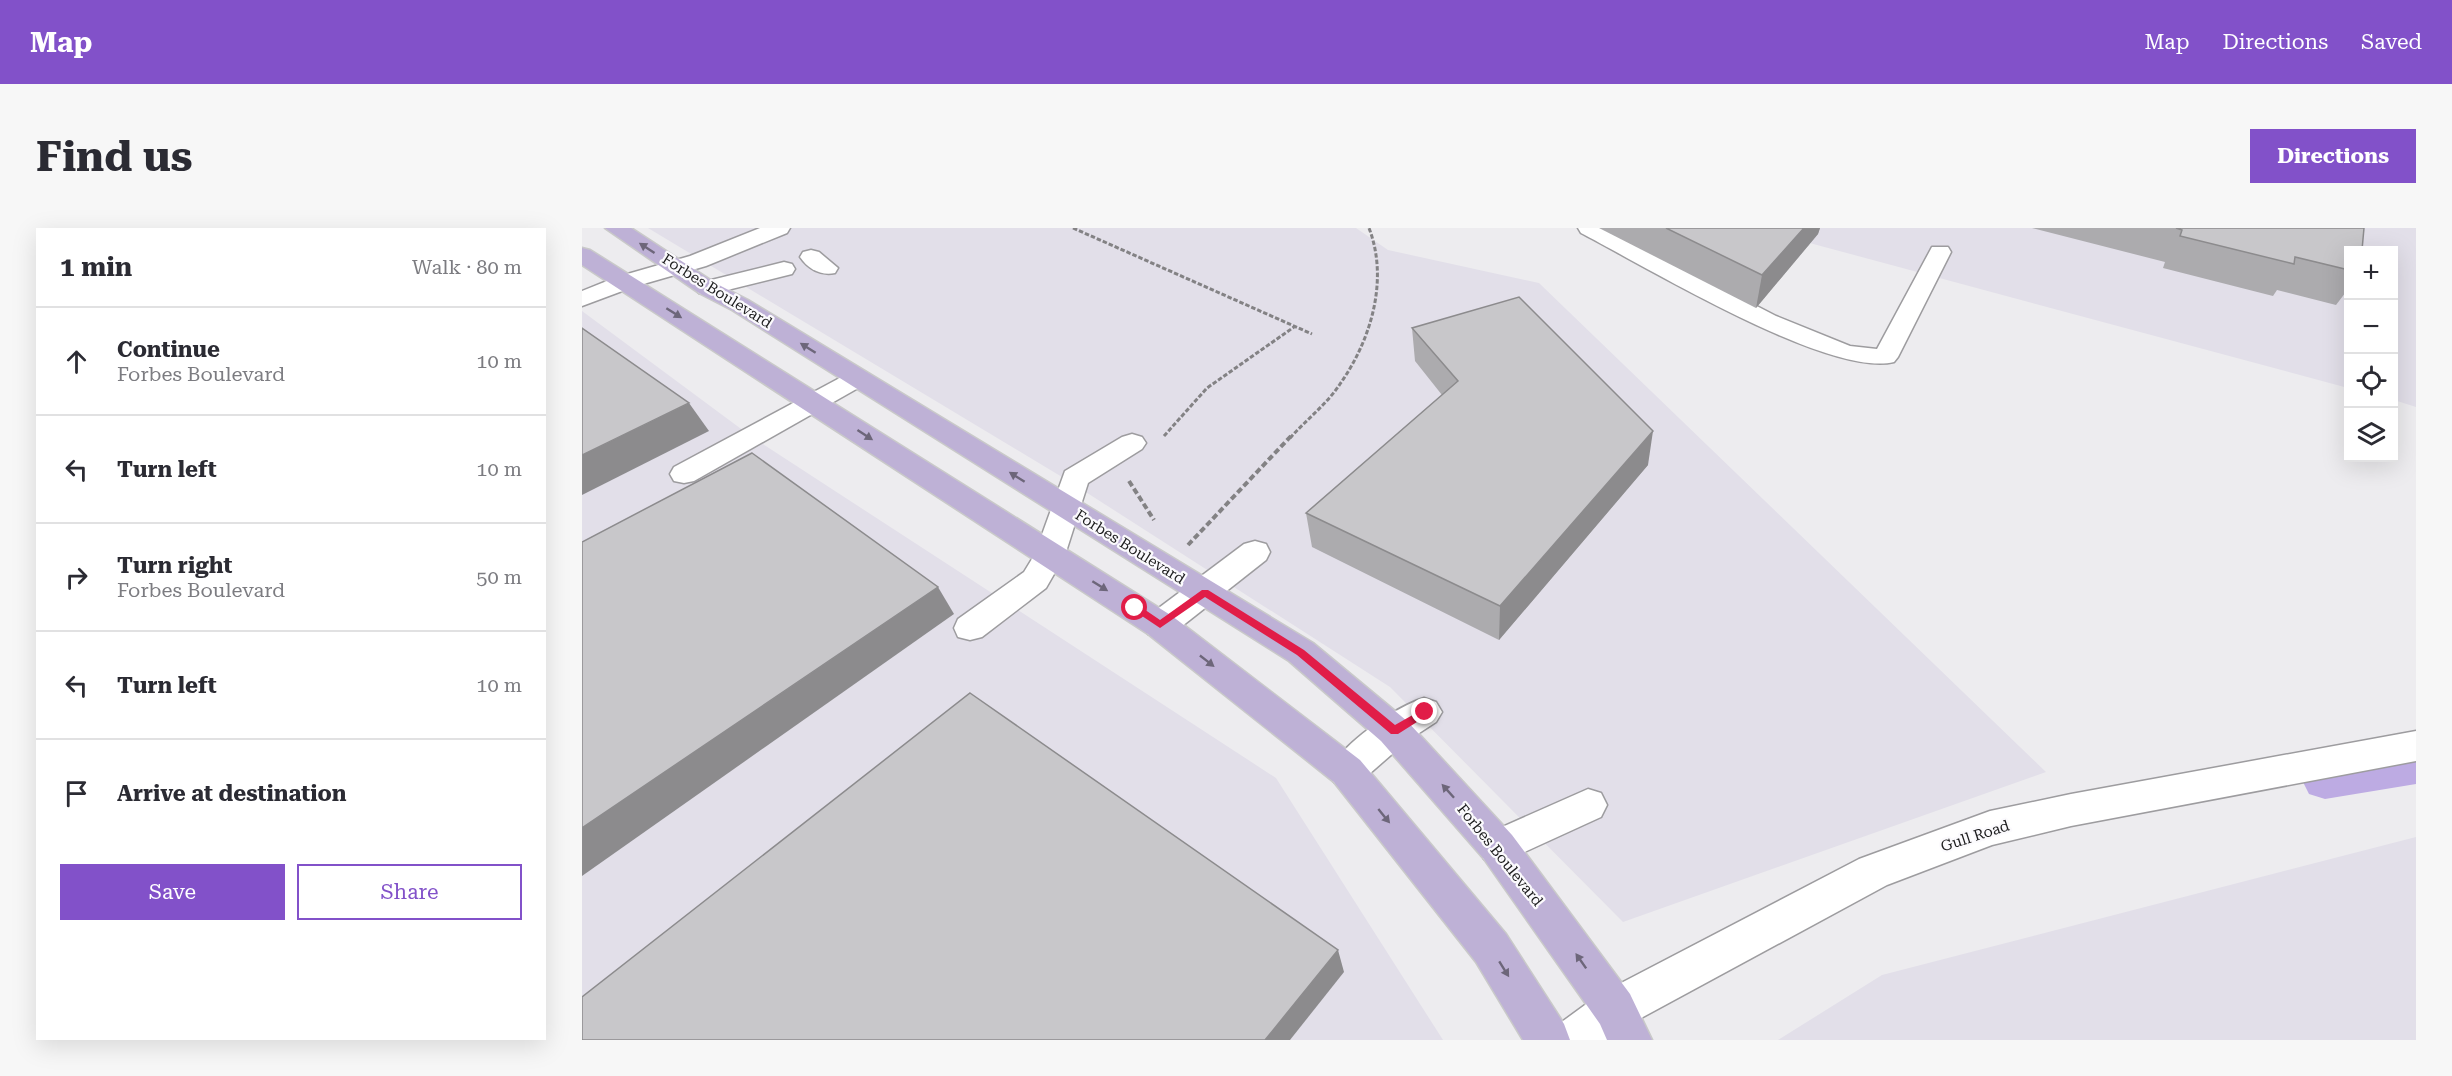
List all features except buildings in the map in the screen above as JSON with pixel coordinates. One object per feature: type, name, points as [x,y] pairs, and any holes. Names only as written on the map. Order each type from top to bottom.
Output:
[{"type":"main road","name":"Forbes Boulevard","points":[[616,228],[707,288],[740,305],[1205,592],[1409,721],[1622,1024]]},
{"type":"main road","points":[[582,255],[1160,624],[1347,771],[1491,948],[1548,1040]]},
{"type":"street","points":[[582,299],[625,282],[679,268],[779,228]]},
{"type":"street","points":[[1589,228],[1767,321],[1845,353],[1885,357],[1940,252]]},
{"type":"street","points":[[707,288],[784,269],[740,305]]},
{"type":"street","points":[[684,474],[858,378]]},
{"type":"street","points":[[970,628],[1035,580],[1050,555],[1075,478],[1132,443]]},
{"type":"street","points":[[1160,624],[1243,561]]},
{"type":"street","points":[[1347,771],[1409,721]]},
{"type":"street","name":"Gull Road","points":[[1575,1040],[1622,1024],[1873,872],[1990,828],[2071,810],[2416,747]]},
{"type":"street","points":[[1498,847],[1588,805]]},
{"type":"path","points":[[1073,228],[1312,334]]},
{"type":"path","points":[[1188,545],[1318,409],[1349,372],[1367,328],[1377,285],[1377,254],[1369,228]]},
{"type":"path","points":[[1161,440],[1195,398],[1225,373],[1294,327]]},
{"type":"path","points":[[1131,478],[1129,481],[1131,488],[1157,522]]},
{"type":"path","points":[[1180,541],[1243,561]]},
{"type":"shaded area","points":[[648,228],[1356,228],[1388,250],[1539,283],[2046,772],[1623,922],[1390,687],[1067,480]]},
{"type":"shaded area","points":[[1754,228],[2416,228],[2416,407],[2398,401],[2398,246],[2344,246],[2344,387]]},
{"type":"shaded area","points":[[582,311],[752,437],[1276,778],[1443,1040],[582,1040]]},
{"type":"shaded area","points":[[2416,837],[2416,1040],[1778,1040],[1882,975]]},
{"type":"waterway","points":[[2325,780],[2416,765]]},
{"type":"route","points":[[1135,608],[1160,624],[1205,592],[1301,652],[1394,731],[1425,712]]}]
